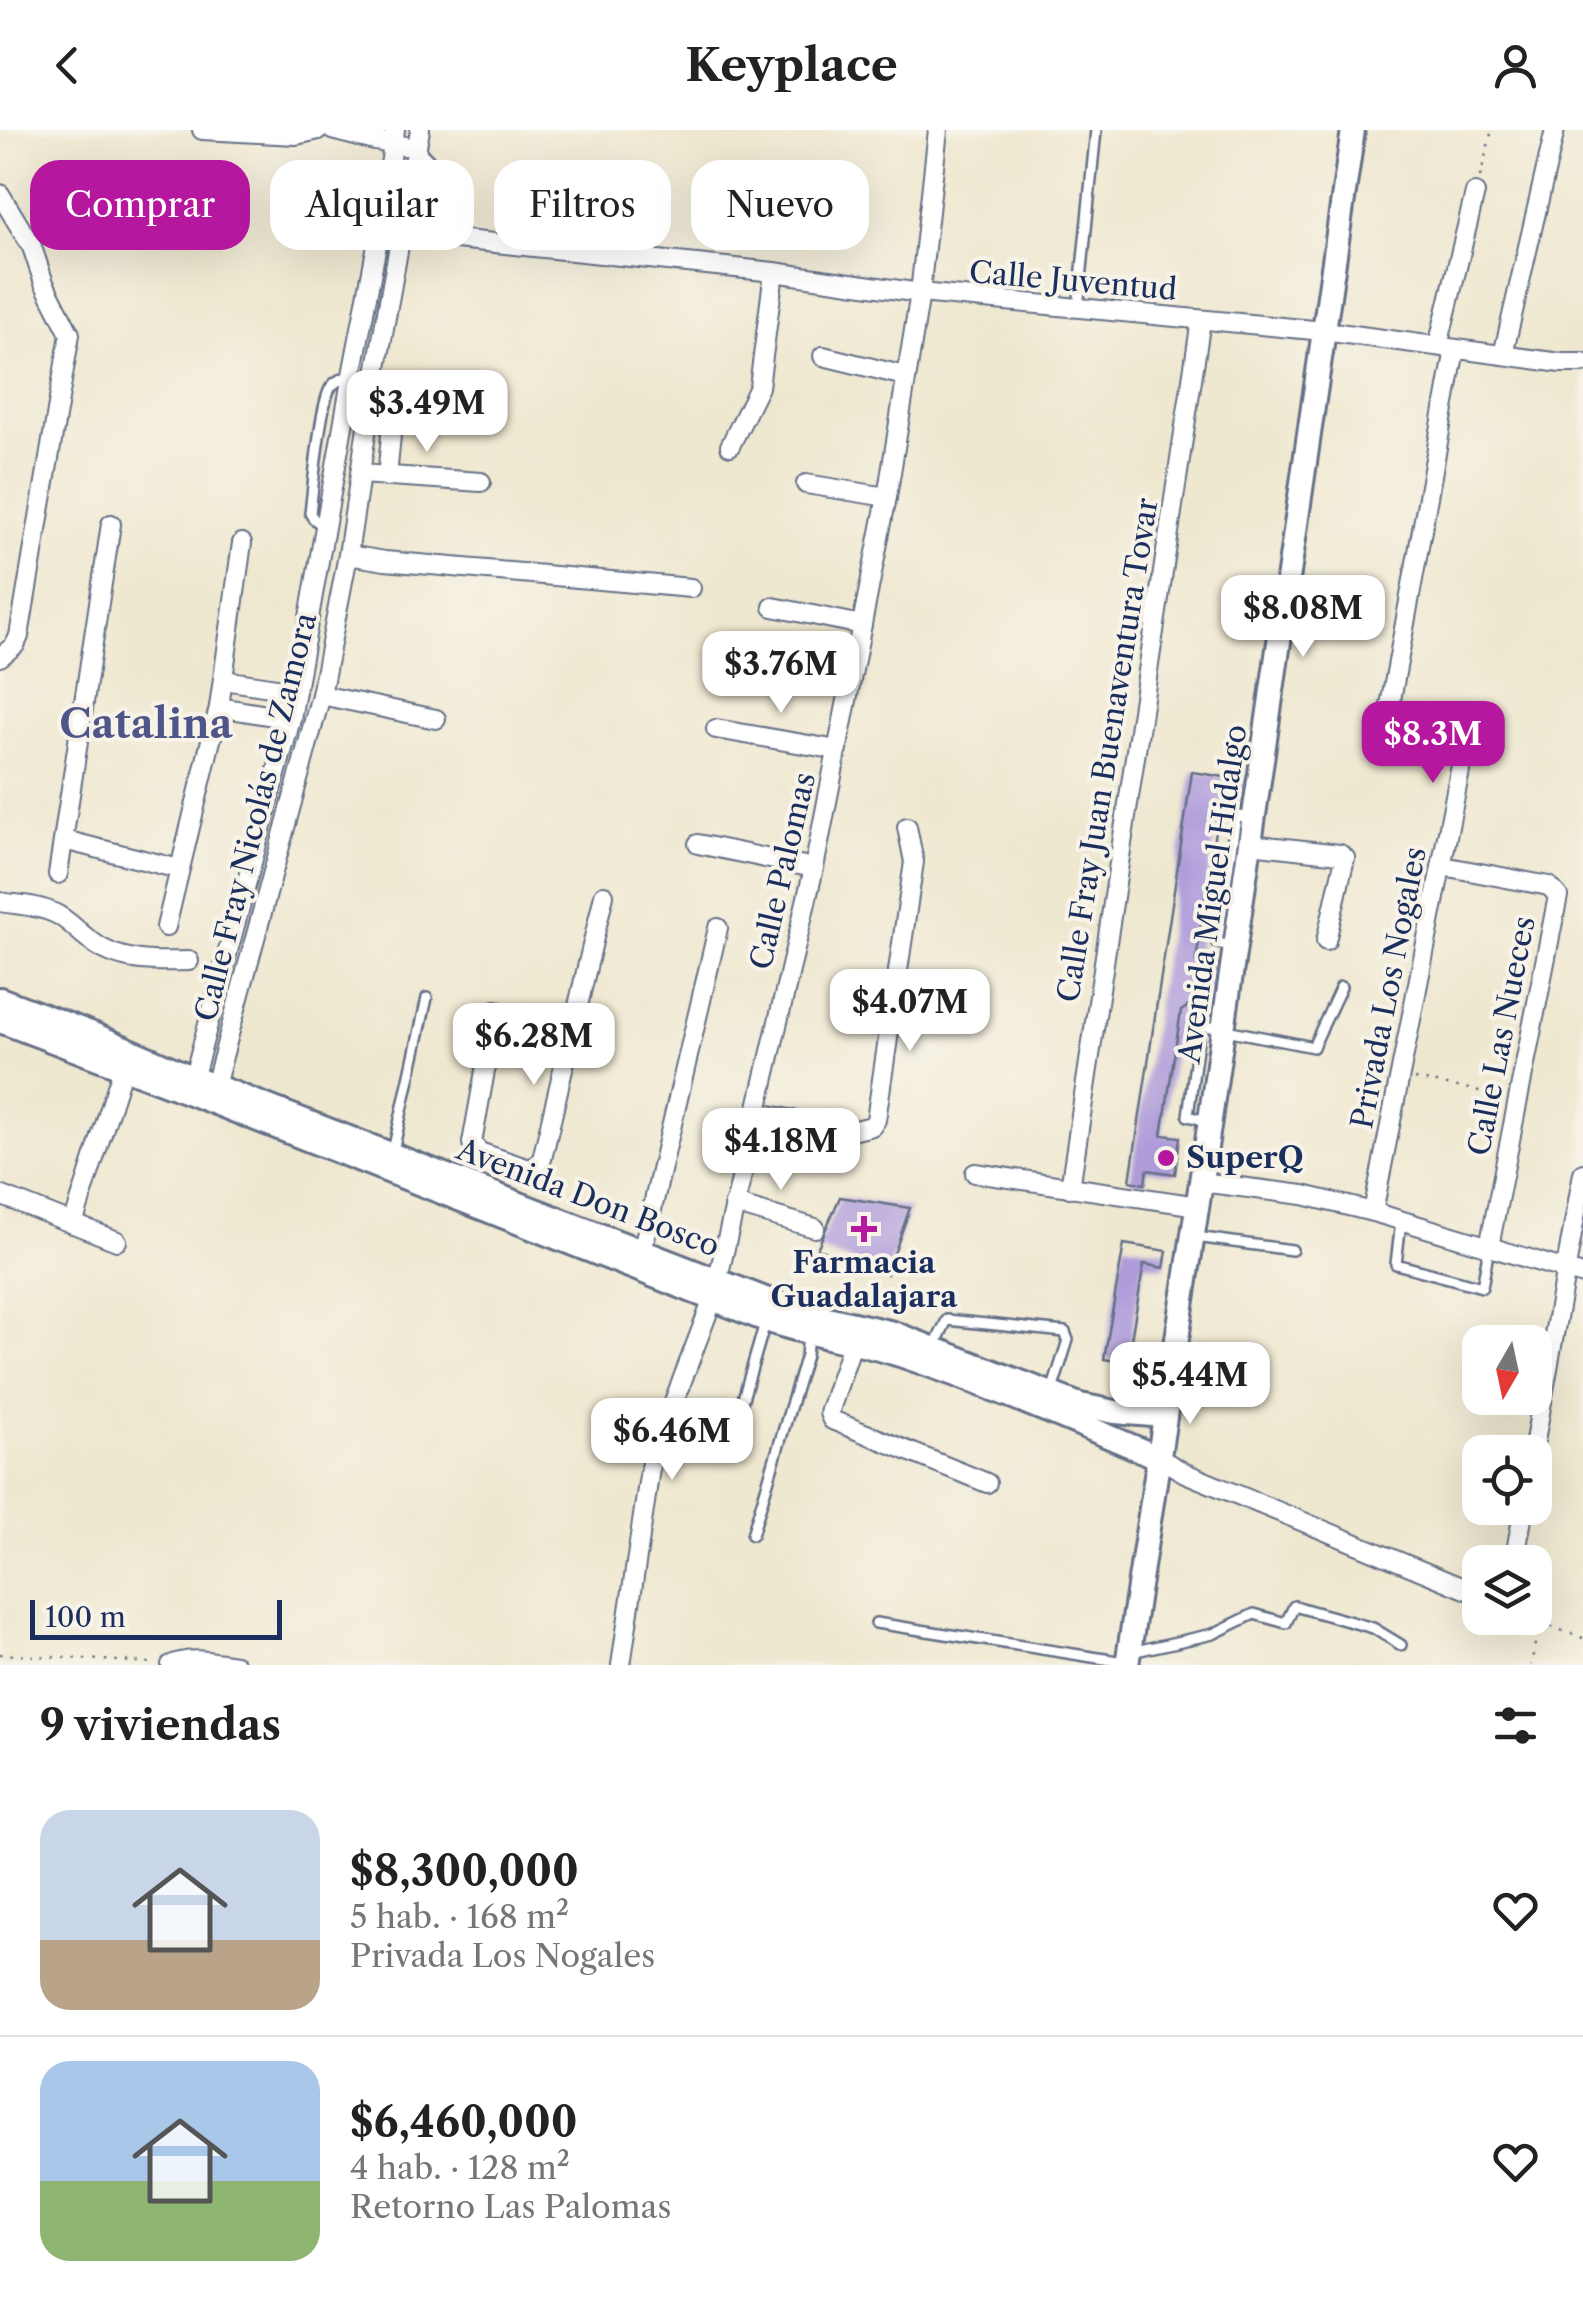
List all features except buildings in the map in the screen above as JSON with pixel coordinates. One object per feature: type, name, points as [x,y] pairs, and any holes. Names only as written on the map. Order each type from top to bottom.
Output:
[{"type":"street","points":[[202,130],[296,135],[318,130]]},
{"type":"street","points":[[332,130],[375,142],[394,137],[418,139]]},
{"type":"street","name":"Calle Palomas","points":[[621,1665],[651,1462],[715,1290],[814,868],[887,497],[920,294],[938,130]]},
{"type":"street","name":"Avenida Miguel Hidalgo","points":[[1128,1660],[1202,1182],[1354,130]]},
{"type":"street","points":[[1503,355],[1556,130]]},
{"type":"street","points":[[1386,733],[1475,193]]},
{"type":"street","points":[[0,194],[32,247],[44,284],[70,334],[20,636],[15,646],[0,656]]},
{"type":"street","name":"Calle Juventud","points":[[474,241],[774,272],[920,294],[1324,332],[1583,363]]},
{"type":"street","name":"Calle Fray Nicolás de Zamora","points":[[202,1089],[291,719],[375,250]]},
{"type":"street","name":"Calle Fray Nicolás de Zamora","points":[[202,1089],[322,695],[398,250]]},
{"type":"street","points":[[730,446],[759,387],[774,272]]},
{"type":"street","name":"Calle Fray Juan Buenaventura Tovar","points":[[1070,1188],[1201,320]]},
{"type":"street","points":[[823,356],[905,376]]},
{"type":"street","points":[[387,477],[394,404],[401,394],[413,390],[444,391]]},
{"type":"street","points":[[348,396],[394,404]]},
{"type":"street","points":[[360,474],[482,482]]},
{"type":"street","points":[[806,484],[887,497]]},
{"type":"street","points":[[58,874],[111,524]]},
{"type":"street","points":[[166,927],[219,708],[242,544]]},
{"type":"street","points":[[348,555],[691,588]]},
{"type":"street","points":[[773,607],[862,625]]},
{"type":"street","points":[[302,658],[328,660]]},
{"type":"street","points":[[224,680],[296,691]]},
{"type":"street","points":[[322,695],[436,719]]},
{"type":"street","points":[[219,708],[291,719]]},
{"type":"street","name":"Privada Los Nogales","points":[[1373,1212],[1471,715]]},
{"type":"street","points":[[716,729],[838,750]]},
{"type":"street","points":[[756,1112],[848,1132],[872,1126],[876,1120],[914,862],[907,827]]},
{"type":"street","points":[[64,840],[179,869]]},
{"type":"street","points":[[698,844],[814,868]]},
{"type":"street","points":[[1250,844],[1340,854],[1345,858],[1326,941]]},
{"type":"street","name":"Calle Las Nueces","points":[[1443,866],[1549,886],[1558,896],[1489,1247]]},
{"type":"street","points":[[496,1010],[471,1138],[474,1148],[532,1169],[542,1160],[604,896]]},
{"type":"street","points":[[0,902],[50,911],[109,953],[145,960],[189,961]]},
{"type":"street","points":[[642,1252],[718,928]]},
{"type":"street","name":"Avenida Don Bosco","points":[[0,999],[93,1034],[202,1089],[715,1290],[894,1333],[1080,1405],[1165,1416]]},
{"type":"street","name":"Avenida Don Bosco","points":[[0,1021],[124,1068],[202,1089],[392,1153],[642,1252],[766,1320],[808,1334],[853,1342],[970,1380],[1159,1458]]},
{"type":"street","points":[[73,1224],[124,1068]]},
{"type":"street","points":[[497,1158],[498,1195]]},
{"type":"street","points":[[498,1195],[516,1165]]},
{"type":"street","points":[[975,1172],[1198,1206]]},
{"type":"street","points":[[1537,1435],[1574,1273],[1583,1174]]},
{"type":"street","points":[[1202,1182],[1302,1195],[1373,1212],[1574,1273]]},
{"type":"street","points":[[0,1196],[116,1241]]},
{"type":"street","points":[[734,1204],[815,1228]]},
{"type":"street","points":[[853,1342],[829,1413],[832,1420],[987,1482]]},
{"type":"street","points":[[1159,1458],[1185,1473],[1462,1588]]},
{"type":"street","points":[[171,1664],[193,1659],[236,1665]]},
{"type":"lane","points":[[1078,308],[1096,130]]},
{"type":"lane","points":[[418,139],[433,160]]},
{"type":"lane","points":[[325,527],[310,513],[320,436],[329,392],[334,383],[352,375]]},
{"type":"lane","points":[[1235,947],[1216,943],[1236,816],[1254,818]]},
{"type":"lane","points":[[1223,1030],[1312,1047],[1341,987]]},
{"type":"lane","points":[[392,1153],[427,998]]},
{"type":"lane","points":[[1401,1221],[1396,1264],[1482,1287],[1489,1247]]},
{"type":"lane","points":[[1193,1236],[1292,1250]]},
{"type":"lane","points":[[731,1440],[766,1320]]},
{"type":"lane","points":[[934,1348],[947,1320],[1065,1332],[1068,1340],[1051,1395]]},
{"type":"lane","points":[[752,1535],[806,1355],[808,1334]]},
{"type":"lane","points":[[876,1623],[1128,1660],[1213,1634],[1254,1614],[1286,1623],[1294,1606],[1373,1628],[1401,1645]]},
{"type":"path","points":[[1475,193],[1492,130]]},
{"type":"path","points":[[1398,1075],[1517,1098]]},
{"type":"path","points":[[1552,1627],[1583,1638]]},
{"type":"path","points":[[1531,1665],[1537,1635]]},
{"type":"path","points":[[0,1654],[171,1664]]},
{"type":"place","name":"SuperQ","points":[[1166,1158]]},
{"type":"place","name":"Farmacia Guadalajara","points":[[864,1229]]},
{"type":"district","name":"Catalina","points":[[146,724]]}]
